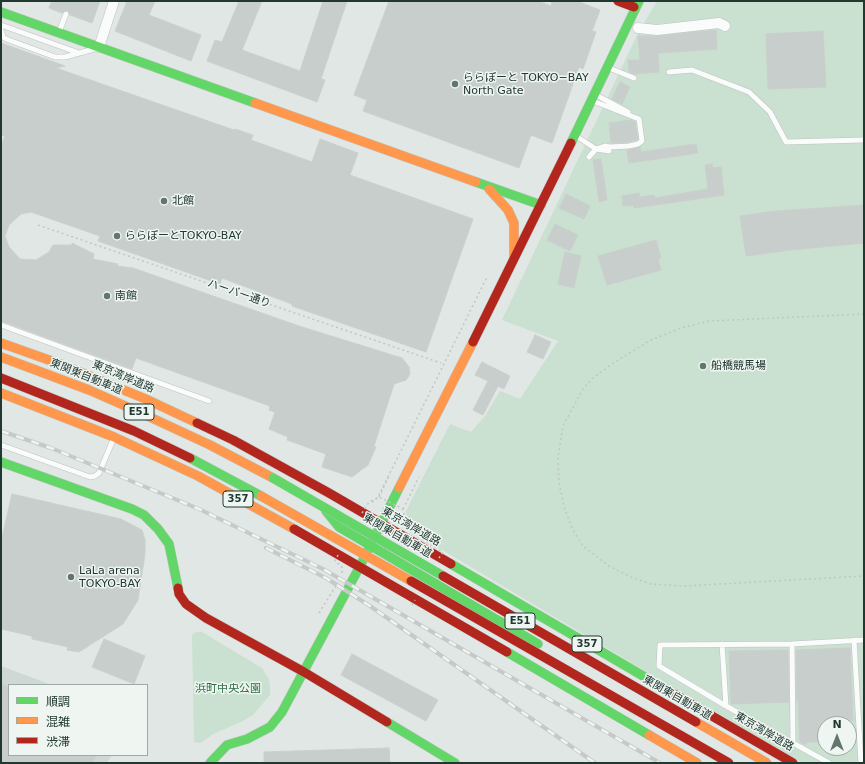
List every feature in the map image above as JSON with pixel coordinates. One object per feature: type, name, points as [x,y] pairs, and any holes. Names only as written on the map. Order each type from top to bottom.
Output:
[{"type":"main road","points":[[210,763],[227,745],[260,733],[274,722],[282,712],[304,672],[360,566],[514,262],[637,4],[618,1]]},
{"type":"main road","points":[[1,12],[487,187],[541,205]]},
{"type":"main road","points":[[487,187],[508,210],[514,223],[514,262]]},
{"type":"main road","name":"東京湾岸道路","points":[[1,343],[63,365],[148,400],[268,460],[382,523],[793,763]]},
{"type":"main road","name":"東関東自動車道","points":[[1,357],[82,388],[139,412],[210,445],[272,478],[767,763]]},
{"type":"main road","name":"E51","points":[[1,378],[70,404],[134,431],[212,469],[729,763]]},
{"type":"main road","name":"357","points":[[1,393],[114,437],[198,476],[360,566],[697,763]]},
{"type":"main road","points":[[268,460],[291,485],[318,501],[339,527],[679,727],[687,734],[700,763]]},
{"type":"main road","points":[[1,462],[132,509],[144,515],[158,529],[168,544],[179,594],[186,604],[206,618],[304,672],[455,763]]},
{"type":"street","points":[[99,47],[114,1]]},
{"type":"street","points":[[638,28],[657,30],[719,23],[725,26]]},
{"type":"lane","points":[[59,33],[66,14]]},
{"type":"lane","points":[[1,25],[80,53]]},
{"type":"lane","points":[[1,30],[6,39],[58,58],[99,47]]},
{"type":"lane","points":[[606,67],[634,78]]},
{"type":"lane","points":[[669,72],[692,70],[749,92],[770,112],[786,142],[864,140]]},
{"type":"lane","points":[[592,97],[636,116]]},
{"type":"lane","points":[[589,156],[596,149],[605,146],[634,145],[642,141],[639,119],[592,97]]},
{"type":"lane","points":[[574,135],[596,149],[608,151]]},
{"type":"lane","points":[[1,325],[209,401]]},
{"type":"lane","points":[[1,445],[90,477],[100,473],[114,437]]},
{"type":"lane","points":[[854,640],[861,763]]},
{"type":"lane","points":[[829,763],[726,706],[659,666],[660,645],[792,644],[864,640]]},
{"type":"lane","points":[[722,644],[726,706]]},
{"type":"lane","points":[[792,644],[793,743]]},
{"type":"path","name":"ハーバー通り","points":[[38,225],[441,363]]},
{"type":"path","points":[[363,502],[367,503],[375,501],[487,278]]},
{"type":"path","points":[[864,314],[709,322],[681,328],[651,340],[613,363],[593,378],[583,389],[563,426],[558,458],[559,482],[564,507],[572,528],[583,546],[609,566],[631,577],[651,584],[684,586],[864,576]]},
{"type":"path","points":[[379,498],[417,417]]},
{"type":"path","points":[[403,509],[419,476]]},
{"type":"path","points":[[319,613],[342,575]]},
{"type":"shaded area","points":[[1,666],[49,684],[8,684],[8,756],[111,756],[107,763],[1,763]]},
{"type":"green space","name":"船橋競馬場","points":[[657,1],[864,1],[864,763],[803,763],[724,718],[409,530],[406,511],[450,424],[471,432],[485,416],[500,391],[520,399],[558,341],[502,320],[638,33]]},
{"type":"green space","name":"浜町中央公園","points":[[196,632],[202,632],[262,668],[269,679],[270,688],[270,695],[253,715],[213,734],[201,743],[194,742],[192,635]]},
{"type":"building","points":[[52,1],[100,1],[92,23],[70,15],[67,10],[62,13],[49,8]]},
{"type":"building","points":[[127,1],[155,1],[149,15],[201,35],[191,61],[115,31]]},
{"type":"building","points":[[239,1],[262,1],[242,50],[300,71],[323,1],[347,1],[321,79],[325,80],[317,102],[207,61],[215,40],[222,42]]},
{"type":"building","name":"ららぽーと TOKYO−BAY North Gate","points":[[389,1],[538,1],[551,6],[552,1],[577,1],[600,10],[592,31],[596,32],[583,69],[579,67],[552,143],[531,135],[519,168],[363,111],[367,100],[354,95]]},
{"type":"building","points":[[716,30],[717,49],[658,53],[659,72],[634,74],[629,72],[628,60],[640,60],[638,36],[658,36]]},
{"type":"building","points":[[823,31],[826,87],[768,89],[766,34]]},
{"type":"building","points":[[1,43],[65,66],[56,68],[234,130],[235,129],[253,135],[251,140],[312,162],[320,139],[358,153],[350,175],[473,219],[426,352],[292,306],[292,304],[222,278],[220,284],[98,241],[100,236],[31,212],[21,214],[9,225],[5,236],[9,247],[20,259],[36,260],[49,252],[53,245],[72,245],[72,243],[94,254],[93,259],[118,264],[117,266],[133,268],[299,326],[402,358],[409,367],[410,374],[406,380],[394,384],[374,446],[376,447],[368,465],[352,477],[322,467],[326,454],[287,440],[288,437],[269,429],[275,412],[269,410],[270,406],[136,358],[132,369],[1,321],[1,146],[5,136],[1,135]]},
{"type":"building","points":[[620,82],[630,87],[622,104],[612,99]]},
{"type":"building","points":[[631,120],[635,122],[638,139],[628,142],[611,143],[609,123]]},
{"type":"building","points":[[696,144],[698,153],[629,163],[627,150],[640,147],[641,152]]},
{"type":"building","points":[[601,159],[607,200],[599,202],[593,160]]},
{"type":"building","points":[[712,164],[713,168],[721,167],[724,195],[634,208],[633,205],[623,206],[622,196],[639,193],[640,197],[654,195],[655,198],[708,189],[705,165]]},
{"type":"building","points":[[566,194],[590,206],[584,219],[559,208]]},
{"type":"building","points":[[864,205],[864,243],[746,256],[740,216],[775,211]]},
{"type":"building","points":[[555,224],[578,235],[570,251],[547,240]]},
{"type":"building","points":[[656,240],[661,258],[658,259],[661,270],[607,285],[598,256]]},
{"type":"building","points":[[565,252],[581,256],[574,288],[558,284]]},
{"type":"building","points":[[535,335],[551,342],[543,359],[527,352]]},
{"type":"building","points":[[482,362],[510,376],[504,389],[498,386],[483,415],[473,410],[488,381],[475,375]]},
{"type":"building","name":"LaLa arena TOKYO-BAY","points":[[12,494],[121,519],[142,530],[145,540],[145,554],[138,600],[123,624],[79,652],[67,650],[68,647],[32,639],[32,636],[1,629],[1,542]]},
{"type":"building","points":[[104,639],[145,656],[134,684],[92,667]]},
{"type":"building","points":[[850,648],[853,716],[817,716],[817,742],[807,742],[807,744],[800,742],[797,701],[796,650]]},
{"type":"building","points":[[788,650],[789,702],[731,704],[729,651]]},
{"type":"building","points":[[352,654],[438,700],[426,721],[341,675]]},
{"type":"building","points":[[1,684],[8,687],[8,756],[97,756],[91,763],[1,763]]},
{"type":"building","points":[[389,748],[390,763],[264,763],[264,752]]},
{"type":"railway","points":[[1,431],[51,448],[199,509],[323,569],[660,763]]},
{"type":"railway","points":[[266,548],[326,578],[370,606],[595,763]]},
{"type":"traffic: fast","points":[[571,143],[639,1]]},
{"type":"traffic: fast","points":[[1,12],[255,103]]},
{"type":"traffic: fast","points":[[476,182],[541,205]]},
{"type":"traffic: fast","points":[[190,458],[261,496]]},
{"type":"traffic: fast","points":[[1,462],[132,509],[144,515],[158,529],[169,544],[178,588]]},
{"type":"traffic: fast","points":[[273,478],[443,576]]},
{"type":"traffic: fast","points":[[210,763],[227,745],[247,739],[270,727],[282,712],[360,566],[399,488]]},
{"type":"traffic: fast","points":[[326,511],[339,527],[538,644]]},
{"type":"traffic: fast","points":[[451,564],[674,694]]},
{"type":"traffic: fast","points":[[507,652],[649,735]]},
{"type":"traffic: fast","points":[[387,722],[455,763]]},
{"type":"traffic: slow","points":[[255,103],[476,182]]},
{"type":"traffic: slow","points":[[489,189],[508,210],[514,223],[514,257]]},
{"type":"traffic: slow","points":[[399,488],[473,342]]},
{"type":"traffic: slow","points":[[1,343],[63,365],[148,400],[197,423]]},
{"type":"traffic: slow","points":[[1,357],[89,390],[139,412],[210,445],[273,478]]},
{"type":"traffic: slow","points":[[1,393],[114,437],[198,476],[294,529]]},
{"type":"traffic: slow","points":[[261,496],[411,581]]},
{"type":"traffic: slow","points":[[696,722],[767,763]]},
{"type":"traffic: slow","points":[[649,735],[697,763]]},
{"type":"traffic: jam","points":[[618,1],[634,7]]},
{"type":"traffic: jam","points":[[473,342],[571,143]]},
{"type":"traffic: jam","points":[[1,378],[134,431],[190,458]]},
{"type":"traffic: jam","points":[[197,423],[233,440],[329,493],[451,564]]},
{"type":"traffic: jam","points":[[294,529],[507,652]]},
{"type":"traffic: jam","points":[[443,576],[696,722]]},
{"type":"traffic: jam","points":[[411,581],[729,763]]},
{"type":"traffic: jam","points":[[178,588],[179,594],[186,604],[206,618],[304,672],[387,722]]},
{"type":"traffic: jam","points":[[674,694],[793,763]]},
{"type":"place","name":"ららぽーと TOKYO−BAY North Gate","points":[[455,84]]},
{"type":"place","name":"北館","points":[[164,201]]},
{"type":"place","name":"ららぽーとTOKYO-BAY","points":[[117,236]]},
{"type":"place","name":"南館","points":[[107,296]]},
{"type":"place","name":"船橋競馬場","points":[[703,366]]},
{"type":"place","name":"LaLa arena TOKYO-BAY","points":[[71,577]]}]
